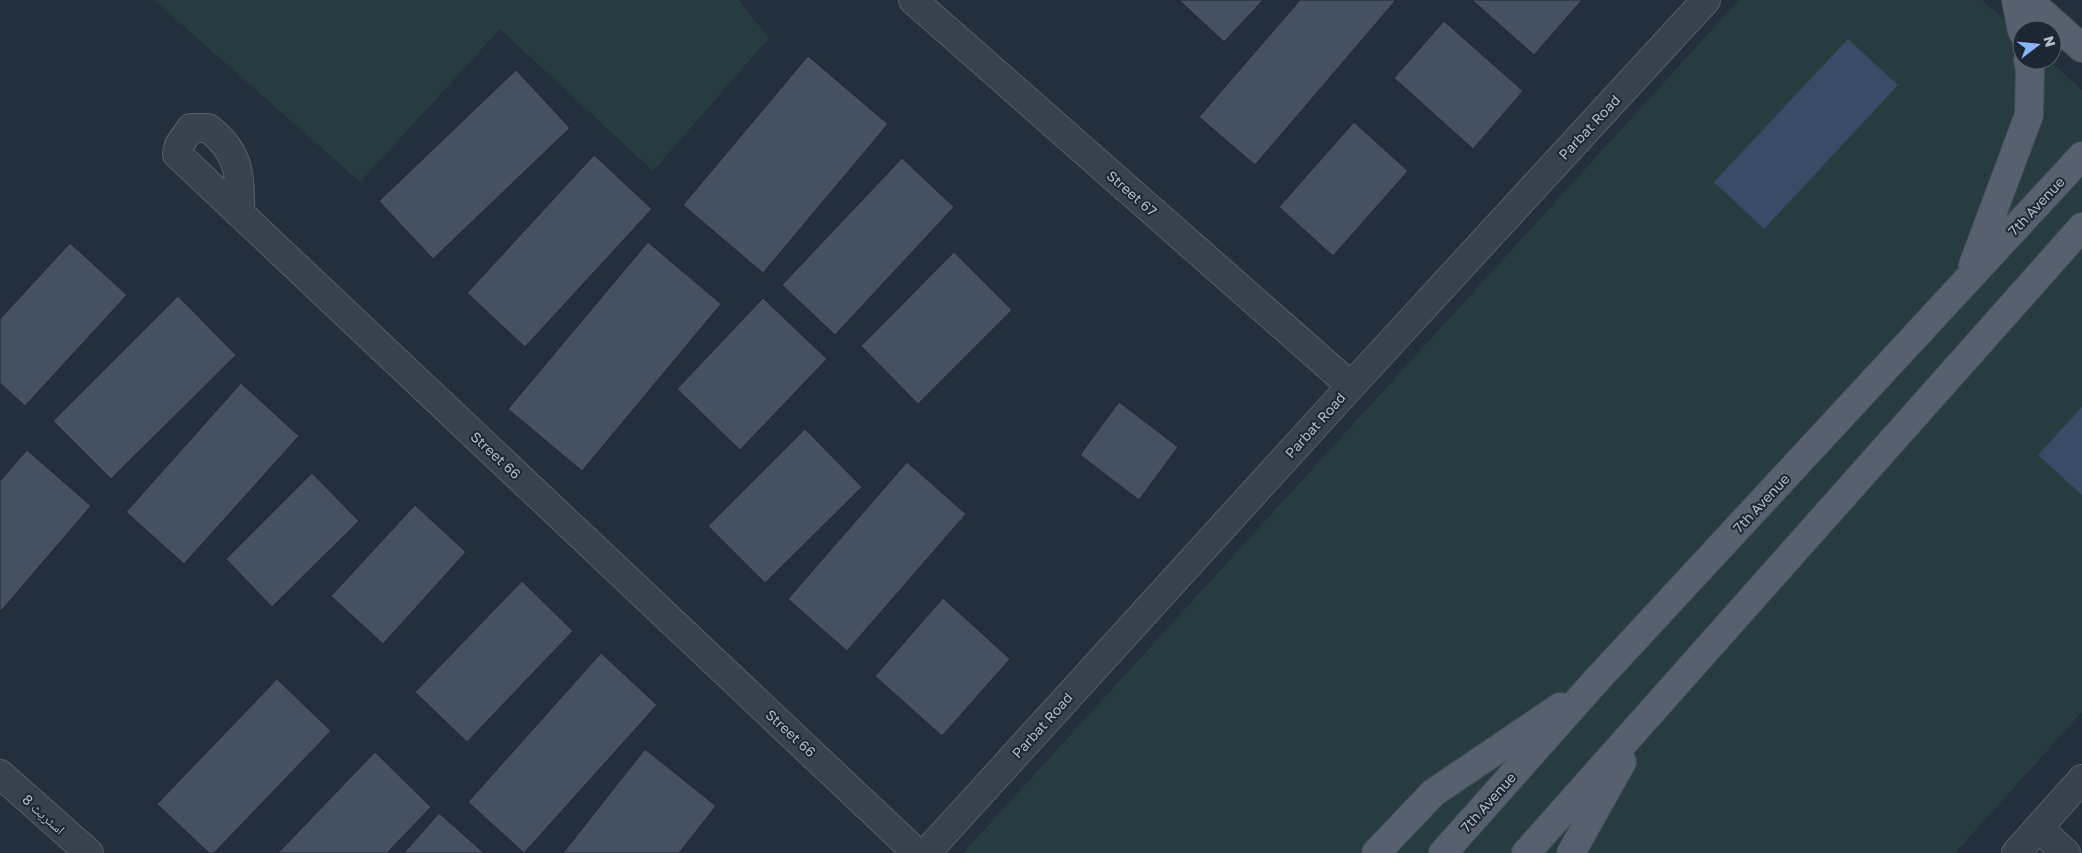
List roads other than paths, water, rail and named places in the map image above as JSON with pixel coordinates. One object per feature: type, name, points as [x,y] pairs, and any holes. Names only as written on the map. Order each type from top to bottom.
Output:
[{"type":"main road","points":[[2016,0],[2020,20]]},
{"type":"main road","points":[[2028,0],[2082,48]]},
{"type":"main road","points":[[1968,278],[2029,115],[2030,70]]},
{"type":"main road","name":"7th Avenue","points":[[1443,853],[1594,683],[2082,156]]},
{"type":"main road","points":[[1526,853],[2045,266],[2082,227]]},
{"type":"main road","points":[[2045,266],[2082,253]]},
{"type":"main road","points":[[1376,853],[1433,793],[1594,683]]},
{"type":"main road","points":[[1571,853],[1648,717]]},
{"type":"street","name":"Street 67","points":[[912,0],[1351,386]]},
{"type":"street","name":"Parbat Road","points":[[926,853],[1351,386],[1706,0]]},
{"type":"street","name":"Street 66","points":[[240,209],[241,183],[234,159],[225,140],[208,128],[191,128],[184,134],[177,154],[917,853]]},
{"type":"street","points":[[2038,828],[2082,760]]},
{"type":"street","name":"اسٹریٹ 8","points":[[0,774],[89,853]]},
{"type":"street","points":[[2016,853],[2082,779]]},
{"type":"street","points":[[2038,828],[2066,853]]},
{"type":"water","points":[[1848,39],[1898,85],[1764,229],[1714,182]]},
{"type":"water","points":[[2082,407],[2082,495],[2038,455]]}]
